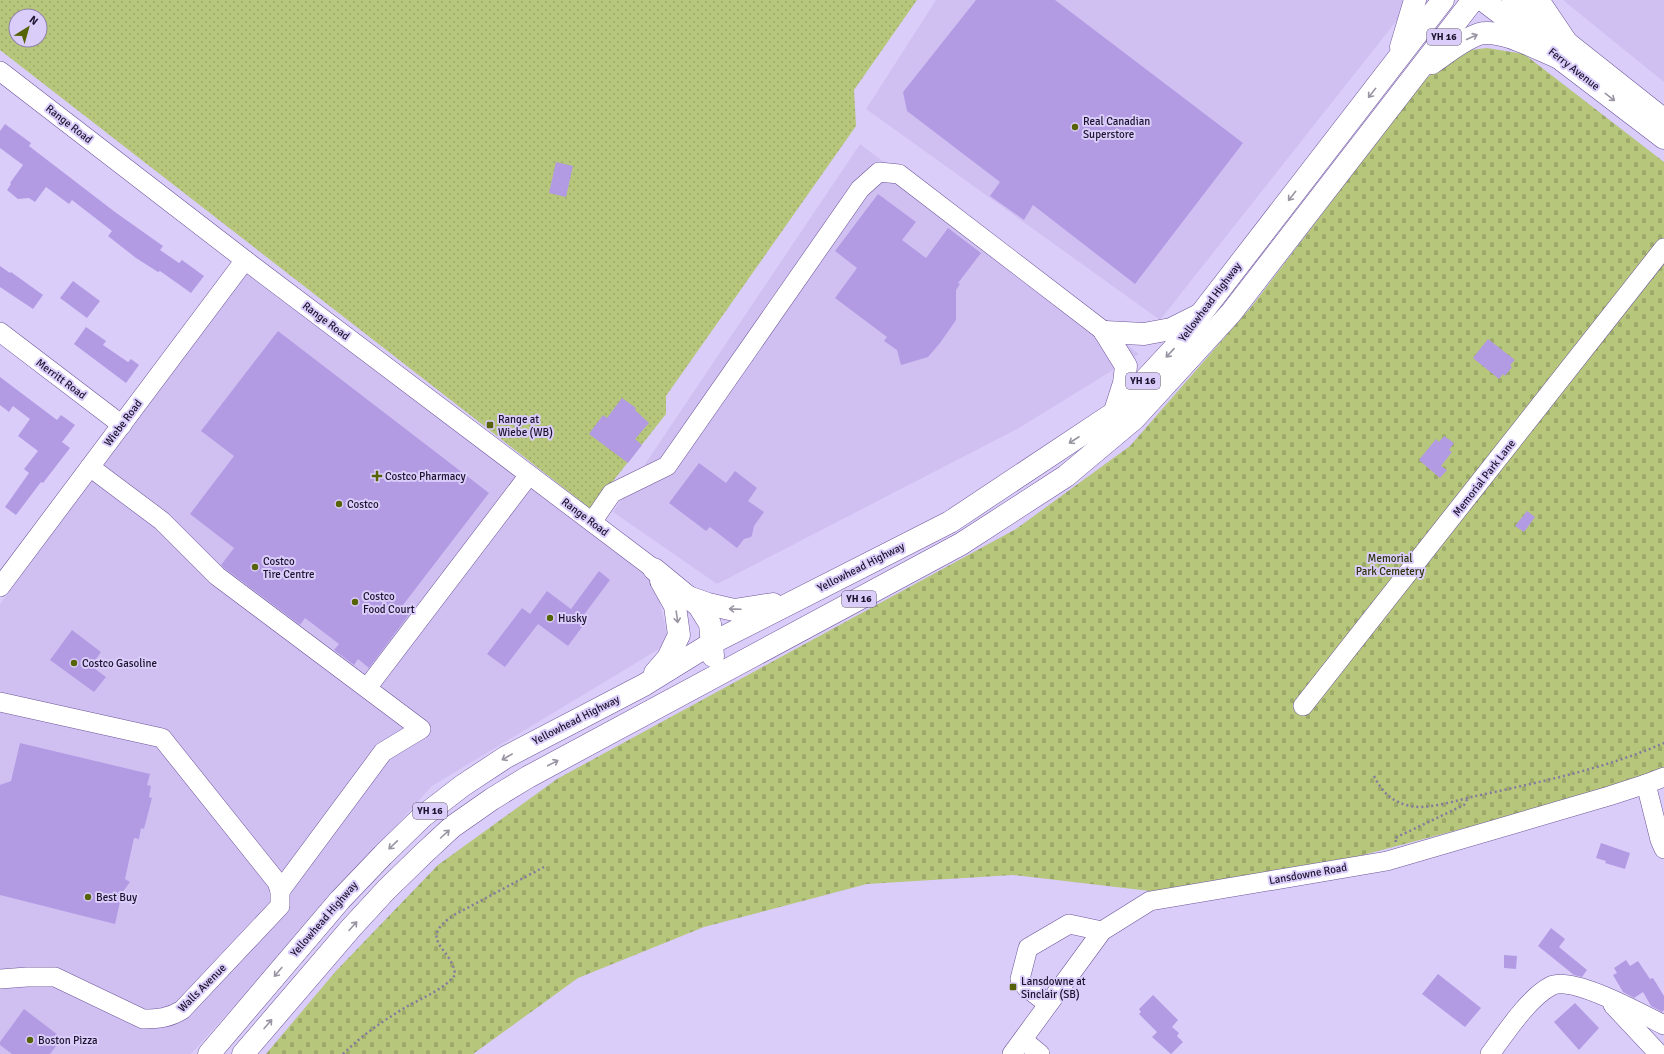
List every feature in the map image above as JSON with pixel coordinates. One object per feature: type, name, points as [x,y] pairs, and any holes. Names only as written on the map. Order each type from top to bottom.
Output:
[{"type":"main road","points":[[1396,62],[1415,0]]},
{"type":"main road","name":"Yellowhead Highway","points":[[209,1054],[340,900],[422,817],[462,786],[506,757],[644,685],[712,643],[950,522],[1114,413],[1193,328],[1200,315],[1443,0]]},
{"type":"main road","name":"Yellowhead Highway","points":[[243,1054],[381,895],[452,827],[492,798],[694,687],[961,544],[1066,476],[1134,419],[1230,313],[1473,0]]},
{"type":"main road","name":"Ferry Avenue","points":[[1483,0],[1562,50],[1664,120]]},
{"type":"main road","name":"Ferry Avenue","points":[[1513,0],[1562,50],[1664,138]]},
{"type":"main road","points":[[1538,0],[1562,50]]},
{"type":"main road","points":[[1416,74],[1466,40],[1480,34],[1500,34],[1562,50]]},
{"type":"main road","points":[[1105,332],[1144,334],[1171,329],[1200,315]]},
{"type":"main road","points":[[1105,332],[1126,366],[1124,383],[1114,413]]},
{"type":"main road","points":[[654,569],[699,606],[710,624],[713,655],[711,668],[694,687]]},
{"type":"main road","points":[[644,685],[668,658],[679,635],[675,606],[654,569]]},
{"type":"main road","points":[[687,596],[708,604],[734,610],[760,608],[800,598]]},
{"type":"street","name":"Range Road","points":[[0,71],[245,260],[654,569]]},
{"type":"street","points":[[592,522],[612,493],[667,466],[860,190],[879,172],[899,174],[1105,332]]},
{"type":"street","name":"Memorial Park Lane","points":[[1304,706],[1664,248]]},
{"type":"street","name":"Wiebe Road","points":[[1,585],[245,260]]},
{"type":"street","name":"Merritt Road","points":[[0,332],[122,425]]},
{"type":"street","points":[[90,467],[162,521],[217,576],[421,729],[383,752],[280,892]]},
{"type":"street","points":[[367,688],[529,474]]},
{"type":"street","points":[[0,702],[162,738],[277,882],[280,892]]},
{"type":"street","name":"Lansdowne Road","points":[[1018,1047],[1102,931],[1150,901],[1387,861],[1646,784],[1664,777]]},
{"type":"street","points":[[1646,784],[1663,841]]},
{"type":"street","name":"Walls Avenue","points":[[0,979],[27,977],[55,978],[143,1019],[171,1017],[182,1010],[280,906],[280,892]]},
{"type":"street","points":[[1048,1004],[1026,987],[1020,978],[1028,948],[1069,924],[1102,931]]},
{"type":"street","points":[[1490,1054],[1538,994],[1552,985],[1570,984],[1605,996],[1664,1024]]},
{"type":"street","points":[[1605,996],[1659,1054]]},
{"type":"street","points":[[1018,1047],[1040,1054]]},
{"type":"path","points":[[1374,776],[1379,786],[1390,798],[1410,806],[1428,806],[1468,798],[1615,762],[1664,743]]},
{"type":"path","points":[[1402,857],[1395,838],[1460,808],[1467,802],[1468,798]]},
{"type":"path","points":[[343,1054],[358,1040],[381,1023],[444,985],[455,975],[452,964],[437,938],[437,932],[441,925],[454,915],[544,867]]},
{"type":"shaded area","points":[[936,0],[1413,0],[1160,320],[866,109]]},
{"type":"shaded area","points":[[1664,0],[1664,82],[1564,1]]},
{"type":"shaded area","points":[[860,144],[1139,354],[1019,428],[717,584],[613,512]]},
{"type":"shaded area","points":[[249,267],[655,581],[669,643],[432,786],[191,1054],[0,1054],[0,604]]},
{"type":"green space","points":[[0,0],[917,0],[854,90],[856,126],[666,396],[666,414],[591,509],[0,50]]},
{"type":"green space","name":"Memorial Park Cemetery","points":[[1487,48],[1524,54],[1664,162],[1664,769],[1636,783],[1287,875],[1167,893],[1013,875],[867,884],[704,927],[578,978],[473,1054],[266,1054],[336,971],[438,865],[557,779],[1016,529],[1130,446],[1252,306],[1424,80],[1462,51]]},
{"type":"building","name":"Real Canadian Superstore","points":[[976,0],[1055,0],[1243,143],[1135,284],[1033,205],[1024,220],[990,196],[1000,182],[907,111],[903,92]]},
{"type":"building","points":[[5,124],[31,143],[29,146],[115,212],[163,246],[160,250],[179,263],[182,260],[204,276],[191,293],[160,271],[158,272],[136,258],[108,236],[112,231],[72,200],[69,204],[46,187],[35,202],[29,198],[18,199],[7,190],[11,184],[10,183],[23,165],[0,148],[0,131]]},
{"type":"building","points":[[556,162],[573,166],[566,197],[549,193]]},
{"type":"building","points":[[878,194],[916,222],[902,240],[926,258],[948,228],[981,253],[958,283],[960,284],[956,290],[956,320],[940,343],[928,357],[901,365],[897,350],[884,341],[887,337],[835,298],[857,268],[835,251]]},
{"type":"building","points":[[0,266],[43,295],[33,309],[0,287]]},
{"type":"building","points":[[73,281],[100,301],[87,318],[60,298]]},
{"type":"building","points":[[86,327],[106,341],[103,345],[128,362],[131,359],[139,365],[126,383],[74,344]]},
{"type":"building","name":"Costco","points":[[278,331],[489,493],[403,605],[411,612],[369,668],[358,659],[354,665],[334,650],[339,644],[305,618],[300,625],[224,568],[221,565],[234,548],[190,514],[234,456],[201,431]]},
{"type":"building","points":[[1488,339],[1515,360],[1510,365],[1512,367],[1505,376],[1503,374],[1499,379],[1473,358]]},
{"type":"building","points":[[0,377],[57,420],[61,415],[75,425],[62,442],[70,448],[43,483],[41,482],[16,515],[5,507],[29,473],[24,469],[38,451],[18,436],[30,419],[13,406],[9,412],[0,405]]},
{"type":"building","points":[[622,398],[636,408],[635,410],[649,423],[635,439],[642,445],[628,463],[589,434],[603,415],[607,418]]},
{"type":"building","points":[[1444,436],[1454,443],[1449,450],[1452,452],[1441,466],[1447,470],[1440,478],[1419,460],[1436,439],[1439,442]]},
{"type":"building","points":[[699,463],[726,483],[735,471],[757,488],[748,501],[764,512],[754,526],[751,537],[744,539],[737,548],[710,527],[706,531],[669,503]]},
{"type":"building","points":[[1527,511],[1535,517],[1524,532],[1515,526]]},
{"type":"building","name":"Husky","points":[[599,571],[610,580],[583,616],[588,619],[568,646],[538,624],[505,667],[487,654],[522,608],[530,614],[547,591],[571,609]]},
{"type":"building","name":"Costco Gasoline","points":[[72,630],[101,652],[91,666],[106,677],[94,692],[50,660]]},
{"type":"building","points":[[20,743],[150,774],[147,785],[151,786],[149,797],[152,798],[144,829],[141,828],[139,839],[134,838],[125,879],[130,882],[122,893],[115,924],[0,895],[0,785],[11,781]]},
{"type":"building","points":[[1601,843],[1630,853],[1625,869],[1605,863],[1606,861],[1596,858]]},
{"type":"building","points":[[1551,928],[1565,939],[1559,947],[1587,970],[1582,977],[1574,975],[1538,946]]},
{"type":"building","points":[[1504,955],[1517,956],[1516,969],[1504,968]]},
{"type":"building","points":[[1626,960],[1630,966],[1638,961],[1650,979],[1653,978],[1664,996],[1664,1010],[1662,1012],[1651,1006],[1643,992],[1634,998],[1623,992],[1613,975],[1617,973],[1614,968]]},
{"type":"building","points":[[1438,974],[1481,1008],[1465,1027],[1422,994]]},
{"type":"building","points":[[1153,995],[1178,1020],[1172,1027],[1179,1033],[1177,1036],[1183,1042],[1171,1054],[1152,1037],[1157,1032],[1139,1014],[1141,1012],[1139,1009]]},
{"type":"building","points":[[1575,1003],[1599,1028],[1579,1050],[1554,1022]]},
{"type":"building","points":[[24,1009],[62,1038],[50,1054],[12,1054],[0,1045],[0,1042]]},
{"type":"place","name":"Real Canadian Superstore","points":[[1075,127]]},
{"type":"place","name":"Range at Wiebe (WB)","points":[[490,425]]},
{"type":"place","name":"Costco Pharmacy","points":[[377,476]]},
{"type":"place","name":"Costco","points":[[339,504]]},
{"type":"place","name":"Costco Tire Centre","points":[[255,567]]},
{"type":"place","name":"Costco Food Court","points":[[355,602]]},
{"type":"place","name":"Husky","points":[[550,618]]},
{"type":"place","name":"Costco Gasoline","points":[[74,663]]},
{"type":"place","name":"Best Buy","points":[[88,897]]},
{"type":"place","name":"Lansdowne at Sinclair (SB)","points":[[1013,987]]},
{"type":"place","name":"Boston Pizza","points":[[30,1040]]}]
